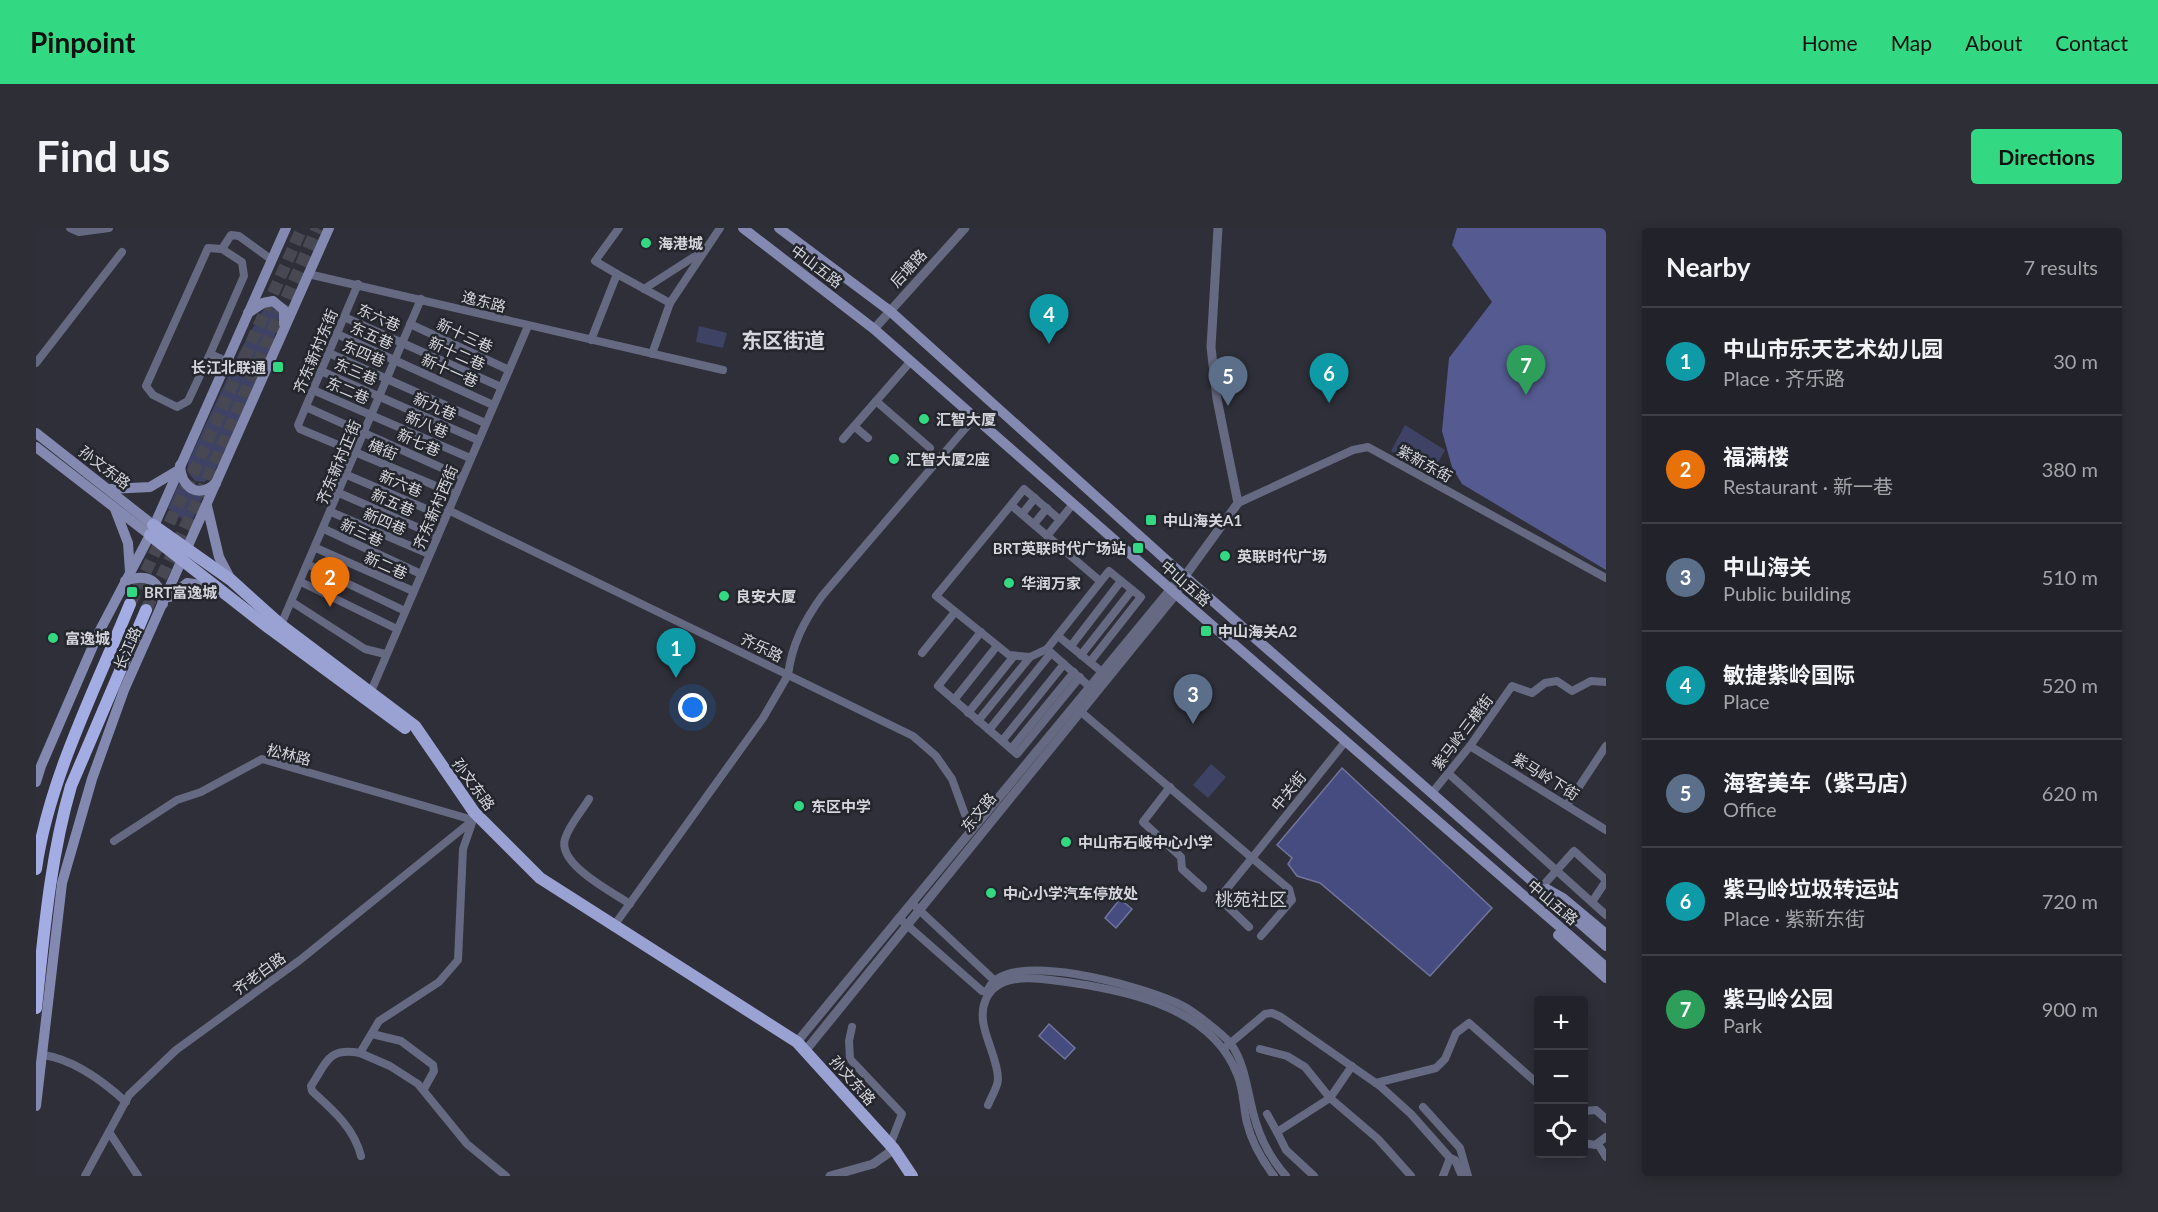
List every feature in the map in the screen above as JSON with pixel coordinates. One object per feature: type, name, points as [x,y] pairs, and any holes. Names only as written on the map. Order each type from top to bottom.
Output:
[{"type":"highway","name":"长江路","points":[[36,869],[39,845],[64,766],[130,604]]},
{"type":"highway","name":"长江路","points":[[36,1008],[47,903],[68,795],[146,610]]},
{"type":"main road","name":"长江路","points":[[36,782],[38,765],[99,632],[151,530],[286,228]]},
{"type":"main road","name":"长江路","points":[[37,1102],[44,1055],[52,949],[62,883],[76,827],[124,690],[219,481],[329,228]]},
{"type":"main road","name":"中山五路","points":[[742,228],[874,329],[1345,742],[1606,967]]},
{"type":"main road","name":"中山五路","points":[[779,228],[890,311],[1185,576],[1606,946]]},
{"type":"main road","points":[[248,314],[263,303],[273,301],[278,303],[284,310],[284,331]]},
{"type":"main road","name":"孙文东路","points":[[36,433],[110,489],[151,530]]},
{"type":"main road","name":"孙文东路","points":[[36,447],[115,508],[151,530],[185,556],[216,587],[415,726],[475,818],[536,884],[792,1047],[890,1148],[905,1176]]},
{"type":"main road","points":[[110,489],[150,487],[179,467],[181,477],[189,489],[196,492],[210,489],[219,481]]},
{"type":"main road","points":[[207,506],[219,557],[231,580]]},
{"type":"main road","points":[[115,508],[128,543],[127,577],[138,576],[155,582],[162,590],[163,604]]},
{"type":"main road","name":"孙文东路","points":[[185,556],[231,580],[279,629]]},
{"type":"main road","points":[[163,604],[187,583],[216,587]]},
{"type":"main road","name":"孙文东路","points":[[475,818],[540,878],[801,1046],[912,1176]]},
{"type":"main road","name":"中山五路","points":[[1540,889],[1555,892],[1606,934]]},
{"type":"main road","points":[[1528,901],[1538,917],[1606,978]]},
{"type":"main road","points":[[36,1081],[37,1102]]},
{"type":"street","points":[[70,228],[79,232],[109,228]]},
{"type":"street","points":[[619,228],[595,261],[670,303]]},
{"type":"street","points":[[652,354],[670,303],[720,228]]},
{"type":"street","name":"后塘路","points":[[874,329],[965,228]]},
{"type":"street","points":[[1173,592],[1238,503],[1217,399],[1211,347],[1218,228]]},
{"type":"street","points":[[222,249],[231,235],[239,236],[272,260]]},
{"type":"street","points":[[208,248],[222,249],[242,261],[244,276],[210,354],[188,401],[177,407],[153,395],[146,386],[208,248]]},
{"type":"street","points":[[644,289],[705,250]]},
{"type":"street","points":[[36,363],[122,252]]},
{"type":"street","name":"逸东路","points":[[308,274],[723,370]]},
{"type":"street","points":[[591,340],[617,274]]},
{"type":"street","name":"齐东新村东街","points":[[300,429],[298,425],[358,284]]},
{"type":"street","name":"齐东新村正街","points":[[279,629],[309,565],[421,299]]},
{"type":"street","name":"东六巷","points":[[344,316],[402,343]]},
{"type":"street","name":"新十三巷","points":[[410,324],[508,370]]},
{"type":"street","name":"齐东新村西街","points":[[369,695],[528,326]]},
{"type":"street","name":"东五巷","points":[[337,334],[395,360]]},
{"type":"street","name":"新十二巷","points":[[402,343],[501,387]]},
{"type":"street","name":"东四巷","points":[[329,353],[485,423]]},
{"type":"street","points":[[210,354],[226,361]]},
{"type":"street","name":"新十一巷","points":[[395,360],[493,405]]},
{"type":"street","points":[[843,439],[911,361]]},
{"type":"street","name":"东三巷","points":[[321,371],[380,396]]},
{"type":"street","name":"东二巷","points":[[313,390],[373,416]]},
{"type":"street","name":"新九巷","points":[[380,396],[478,440]]},
{"type":"street","points":[[876,402],[930,448]]},
{"type":"street","name":"新七巷","points":[[306,407],[462,477]]},
{"type":"street","name":"新八巷","points":[[373,416],[470,458]]},
{"type":"street","points":[[971,831],[952,779],[936,756],[913,736],[788,675],[792,648],[809,614],[822,596],[975,417]]},
{"type":"street","points":[[854,426],[867,438]]},
{"type":"street","name":"横街","points":[[300,429],[455,494]]},
{"type":"street","name":"紫新东街","points":[[1238,503],[1332,459],[1368,447],[1606,578]]},
{"type":"street","name":"新六巷","points":[[347,475],[447,513]]},
{"type":"street","points":[[1049,651],[1030,657],[1014,656],[998,646],[936,596],[1024,489],[1060,520]]},
{"type":"street","name":"新五巷","points":[[339,493],[437,536]]},
{"type":"street","points":[[1022,514],[1035,498]]},
{"type":"street","points":[[1047,536],[1073,504]]},
{"type":"street","points":[[1011,505],[1100,581]]},
{"type":"street","points":[[1034,524],[1047,508]]},
{"type":"street","name":"新四巷","points":[[331,512],[429,554]]},
{"type":"street","name":"齐乐路","points":[[447,513],[788,675],[763,718],[613,927]]},
{"type":"street","name":"新三巷","points":[[324,529],[421,574]]},
{"type":"street","name":"新二巷","points":[[316,548],[413,591]]},
{"type":"street","points":[[309,565],[405,610]]},
{"type":"street","points":[[989,730],[1109,571],[1142,597],[1090,662]]},
{"type":"street","points":[[1071,646],[1121,581]]},
{"type":"street","points":[[301,582],[397,628]]},
{"type":"street","points":[[1081,655],[1132,590]]},
{"type":"street","name":"东文路","points":[[801,1046],[907,925],[915,906],[971,831],[1102,672],[1173,592]]},
{"type":"street","name":"东文路","points":[[801,1046],[899,918],[915,906],[1080,711],[1173,592]]},
{"type":"street","points":[[292,602],[365,649],[381,665]]},
{"type":"street","points":[[922,653],[955,612]]},
{"type":"street","points":[[981,632],[938,686],[1011,749],[1077,675]]},
{"type":"street","points":[[1058,636],[1102,672]]},
{"type":"street","points":[[954,700],[998,646]]},
{"type":"street","points":[[365,649],[385,654]]},
{"type":"street","points":[[1049,651],[1090,687]]},
{"type":"street","points":[[968,713],[1014,656]]},
{"type":"street","points":[[978,721],[1030,657]]},
{"type":"street","points":[[1002,741],[1064,664]]},
{"type":"street","name":"紫马岭三横街","points":[[1432,793],[1470,746],[1512,686],[1532,693],[1545,684],[1557,681],[1572,691],[1591,681],[1606,682]]},
{"type":"street","points":[[1080,711],[1289,889],[1292,900],[1261,936]]},
{"type":"street","name":"中关街","points":[[1249,927],[1221,900],[1221,896],[1345,742]]},
{"type":"street","name":"紫马岭下街","points":[[1470,746],[1606,830]]},
{"type":"street","points":[[1567,805],[1606,746]]},
{"type":"street","name":"松林路","points":[[114,841],[177,800],[201,792],[262,759],[475,818]]},
{"type":"street","points":[[1449,774],[1605,914],[1595,925]]},
{"type":"street","points":[[1170,787],[1143,822],[1182,857],[1182,869],[1203,888]]},
{"type":"street","points":[[589,799],[565,839],[565,851],[574,865],[630,904]]},
{"type":"street","points":[[360,1053],[379,1021],[439,982],[458,960],[463,849],[475,818]]},
{"type":"street","name":"齐老白路","points":[[85,1176],[126,1102],[176,1050],[300,960],[475,818]]},
{"type":"street","points":[[1540,889],[1574,850],[1606,880],[1592,902]]},
{"type":"street","points":[[915,906],[991,989]]},
{"type":"street","points":[[899,918],[991,989]]},
{"type":"street","points":[[988,1104],[998,1080],[984,1022],[991,989],[1008,972],[1036,970],[1059,972],[1135,988],[1183,1006],[1230,1043],[1243,1069],[1263,1143],[1286,1176]]},
{"type":"street","points":[[991,989],[1009,980],[1037,978],[1138,997],[1188,1018],[1223,1049],[1238,1076],[1254,1144],[1274,1176]]},
{"type":"street","points":[[1223,1049],[1265,1014],[1272,1013],[1281,1017],[1376,1083],[1411,1114],[1450,1158],[1455,1160],[1462,1176]]},
{"type":"street","points":[[1376,1083],[1436,1068],[1445,1059],[1456,1033],[1469,1023],[1534,1080]]},
{"type":"street","points":[[830,1176],[873,1164],[890,1148],[902,1114],[850,1059],[849,1041],[852,1027]]},
{"type":"street","points":[[372,1034],[401,1041],[433,1065],[434,1071],[424,1089]]},
{"type":"street","points":[[1260,1049],[1287,1056],[1305,1067],[1330,1098],[1377,1140],[1411,1176]]},
{"type":"street","points":[[361,1156],[358,1145],[348,1128],[311,1089],[335,1052],[360,1053],[390,1066],[424,1089],[466,1144],[506,1176]]},
{"type":"street","points":[[44,1055],[59,1058],[89,1073],[126,1102]]},
{"type":"street","points":[[1276,1132],[1330,1098],[1352,1066]]},
{"type":"street","points":[[1423,1107],[1460,1148],[1468,1176]]},
{"type":"street","points":[[1588,1111],[1596,1110],[1606,1119]]},
{"type":"street","points":[[1267,1114],[1286,1150],[1314,1176]]},
{"type":"street","points":[[109,1132],[138,1176]]},
{"type":"street","points":[[1588,1143],[1598,1144],[1606,1137]]},
{"type":"street","points":[[1598,1144],[1606,1157]]},
{"type":"street","points":[[1443,1176],[1450,1158]]},
{"type":"shaded area","points":[[1457,228],[1606,228],[1606,570],[1462,484],[1452,467],[1442,431],[1449,358],[1492,302],[1452,245]]},
{"type":"shaded area","points":[[271,307],[279,312],[272,346],[263,368],[213,475],[204,482],[195,481],[187,471],[189,460],[240,351],[263,310]]},
{"type":"shaded area","points":[[699,326],[727,333],[723,348],[696,342]]},
{"type":"shaded area","points":[[1405,425],[1445,450],[1431,475],[1391,451]]},
{"type":"shaded area","points":[[180,481],[189,493],[204,494],[190,525],[168,508]]},
{"type":"shaded area","points":[[1211,764],[1226,777],[1208,798],[1193,785]]},
{"type":"shaded area","points":[[1342,768],[1492,908],[1430,976],[1320,883],[1297,876],[1288,864],[1292,858],[1277,845]]},
{"type":"shaded area","points":[[1120,899],[1132,909],[1116,928],[1105,918]]},
{"type":"shaded area","points":[[1049,1024],[1075,1048],[1065,1059],[1039,1036]]},
{"type":"tunnel","points":[[130,604],[193,474],[302,228]]},
{"type":"tunnel","points":[[146,610],[206,482],[317,228]]},
{"type":"place","name":"海港城","points":[[646,243]]},
{"type":"place","name":"敏捷紫岭国际","points":[[1049,344]]},
{"type":"place","name":"长江北联通","points":[[278,367]]},
{"type":"place","name":"紫马岭公园","points":[[1526,395]]},
{"type":"place","name":"紫马岭垃圾转运站","points":[[1329,403]]},
{"type":"place","name":"海客美车（紫马店）","points":[[1228,406]]},
{"type":"place","name":"汇智大厦","points":[[924,419]]},
{"type":"place","name":"汇智大厦2座","points":[[894,459]]},
{"type":"place","name":"中山海关A1","points":[[1151,520]]},
{"type":"place","name":"BRT英联时代广场站","points":[[1138,548]]},
{"type":"place","name":"英联时代广场","points":[[1225,556]]},
{"type":"place","name":"华润万家","points":[[1009,583]]},
{"type":"place","name":"BRT富逸城","points":[[132,592]]},
{"type":"place","name":"良安大厦","points":[[724,596]]},
{"type":"place","name":"福满楼","points":[[330,607]]},
{"type":"place","name":"中山海关A2","points":[[1206,631]]},
{"type":"place","name":"富逸城","points":[[53,638]]},
{"type":"place","name":"中山市乐天艺术幼儿园","points":[[676,678]]},
{"type":"place","name":"中山海关","points":[[1193,724]]},
{"type":"place","name":"东区中学","points":[[799,806]]},
{"type":"place","name":"中山市石岐中心小学","points":[[1066,842]]},
{"type":"place","name":"中心小学汽车停放处","points":[[991,893]]},
{"type":"district","name":"东区街道","points":[[783,339]]},
{"type":"district","name":"桃苑社区","points":[[1251,899]]}]
